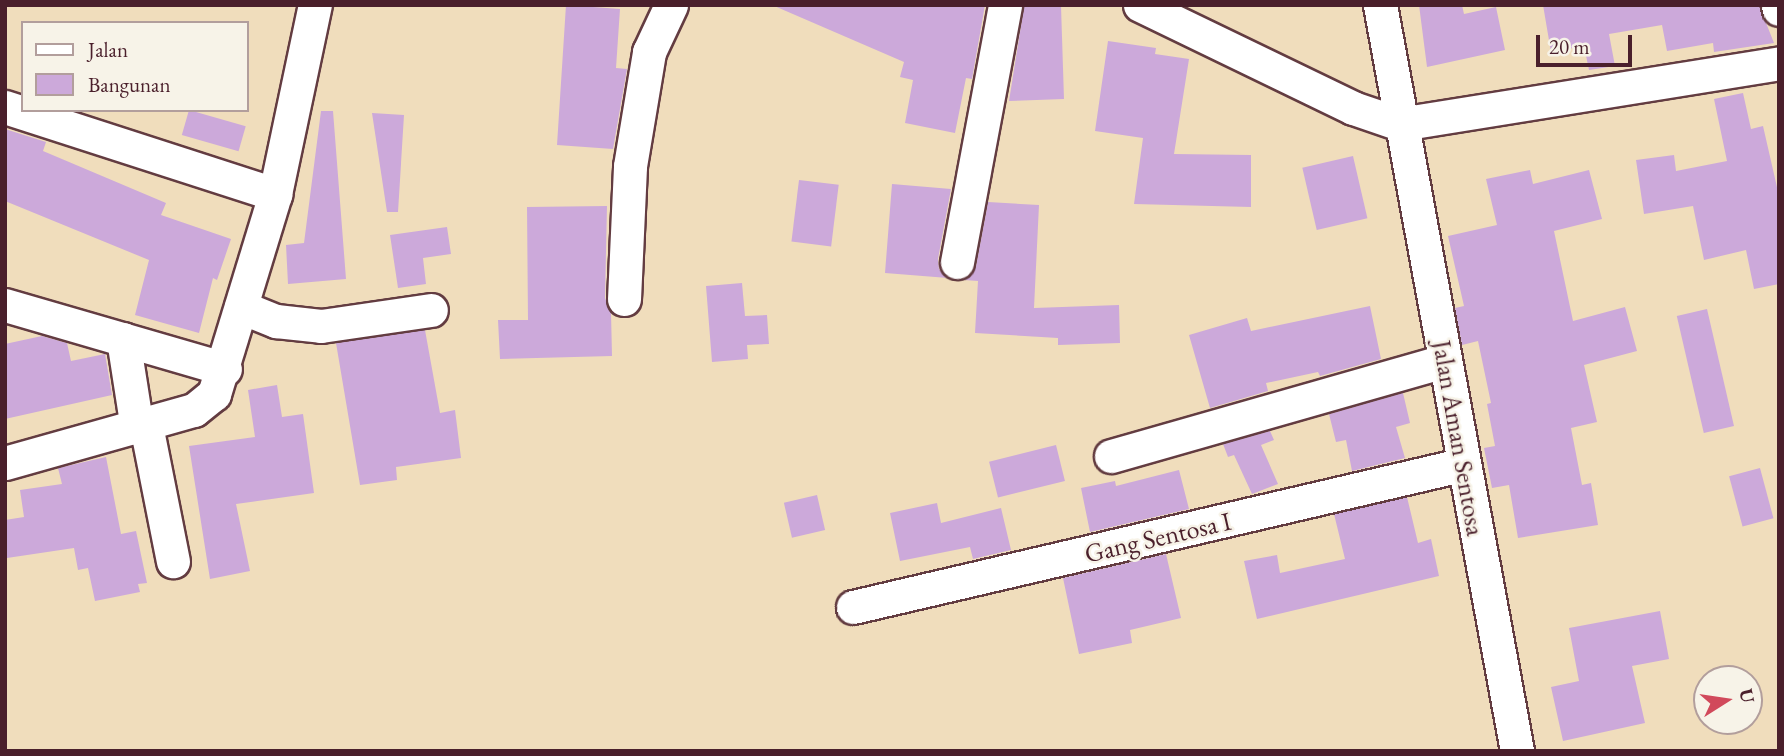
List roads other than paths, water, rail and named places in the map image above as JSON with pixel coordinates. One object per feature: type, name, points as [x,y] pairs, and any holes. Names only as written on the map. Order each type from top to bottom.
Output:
[{"type":"street","points":[[5,463],[194,410],[214,394],[225,369],[275,194],[315,5]]},
{"type":"street","points":[[624,299],[632,153],[649,52],[671,5]]},
{"type":"street","points":[[957,262],[1005,5]]},
{"type":"street","points":[[1140,5],[1353,108],[1400,124],[1779,63]]},
{"type":"street","name":"Jalan Aman Sentosa","points":[[1380,5],[1461,465],[1517,751]]},
{"type":"street","points":[[5,107],[275,194]]},
{"type":"street","points":[[5,305],[225,369]]},
{"type":"street","points":[[242,307],[276,321],[321,326],[430,310]]},
{"type":"street","points":[[123,339],[173,561]]},
{"type":"street","points":[[1111,456],[1444,361]]},
{"type":"street","name":"Gang Sentosa I","points":[[853,607],[1461,465]]}]
